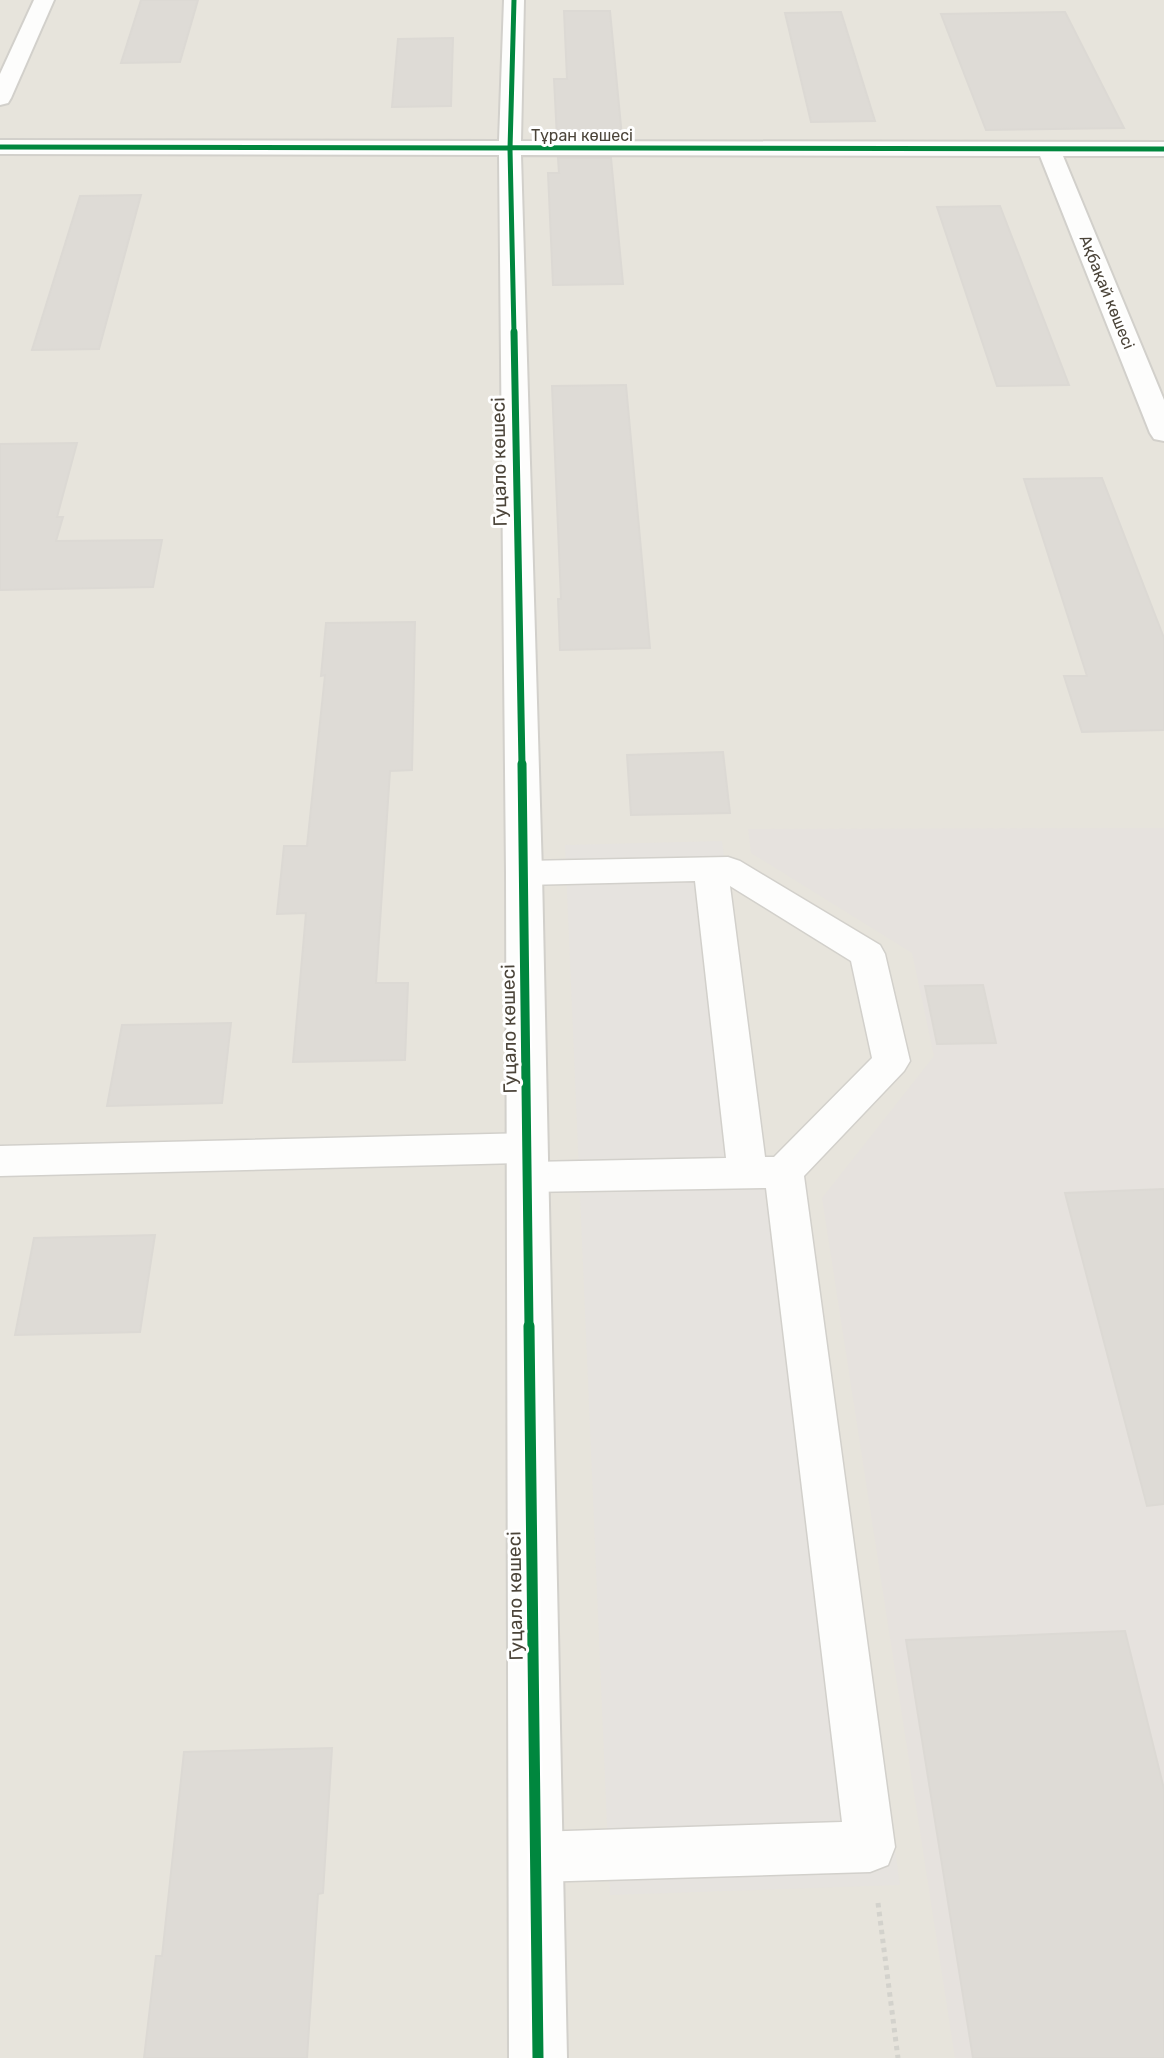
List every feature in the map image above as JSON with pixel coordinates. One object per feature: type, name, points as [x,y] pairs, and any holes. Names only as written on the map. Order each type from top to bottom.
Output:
[{"type":"street","points":[[0,98],[44,0]]},
{"type":"street","name":"Гуцало көшесі","points":[[514,0],[510,149],[524,873],[538,2058]]},
{"type":"street","name":"Тұран көшесі","points":[[0,147],[1164,149]]},
{"type":"street","name":"Ақбақай көшесі","points":[[1049,150],[1164,433]]},
{"type":"lane","points":[[536,1857],[870,1847],[765,1173],[711,869]]},
{"type":"lane","points":[[0,1161],[527,1162],[765,1173],[891,1061],[867,954],[728,869],[524,873]]},
{"type":"path","points":[[870,1847],[898,2058]]},
{"type":"shaded area","points":[[0,0],[1164,0],[1164,2058],[0,2058]]},
{"type":"shaded area","points":[[1164,828],[1164,2058],[955,2058],[822,1198],[934,1056],[912,953],[751,853],[748,829]]},
{"type":"shaded area","points":[[722,841],[768,1210],[805,1209],[900,1885],[610,1895],[565,845]]},
{"type":"building","points":[[141,0],[198,0],[180,62],[121,63]]},
{"type":"building","points":[[564,11],[610,11],[622,137],[557,138],[554,79],[567,79]]},
{"type":"building","points":[[841,12],[875,121],[811,122],[785,13]]},
{"type":"building","points":[[1065,12],[1124,128],[986,130],[941,14]]},
{"type":"building","points":[[453,38],[451,106],[392,107],[398,39]]},
{"type":"building","points":[[558,158],[611,158],[623,284],[553,285],[548,173],[559,173]]},
{"type":"building","points":[[141,195],[99,349],[32,350],[80,196]]},
{"type":"building","points":[[1000,206],[1069,385],[997,386],[937,207]]},
{"type":"building","points":[[626,385],[650,648],[560,650],[558,599],[561,599],[552,386]]},
{"type":"building","points":[[77,443],[57,517],[63,517],[56,541],[162,540],[153,587],[0,590],[0,444]]},
{"type":"building","points":[[1102,478],[1164,638],[1164,730],[1082,732],[1064,676],[1087,676],[1024,479]]},
{"type":"building","points":[[415,622],[412,770],[390,771],[376,983],[408,983],[405,1060],[293,1062],[306,913],[277,914],[284,846],[307,846],[325,675],[321,676],[326,623]]},
{"type":"building","points":[[723,752],[730,813],[631,815],[627,755]]},
{"type":"building","points":[[983,985],[996,1043],[937,1044],[925,986]]},
{"type":"building","points":[[231,1023],[222,1103],[107,1106],[122,1025]]},
{"type":"building","points":[[1164,1189],[1164,1504],[1147,1506],[1065,1193]]},
{"type":"building","points":[[155,1235],[140,1332],[15,1335],[34,1238]]},
{"type":"building","points":[[1125,1631],[1164,1789],[1164,2058],[973,2058],[906,1640]]},
{"type":"building","points":[[332,1748],[323,1893],[318,1894],[307,2058],[144,2058],[156,1956],[162,1956],[184,1752]]},
{"type":"cycle path","points":[[514,0],[510,149],[524,873],[538,2058]]},
{"type":"cycle path","points":[[0,147],[1164,149]]}]
